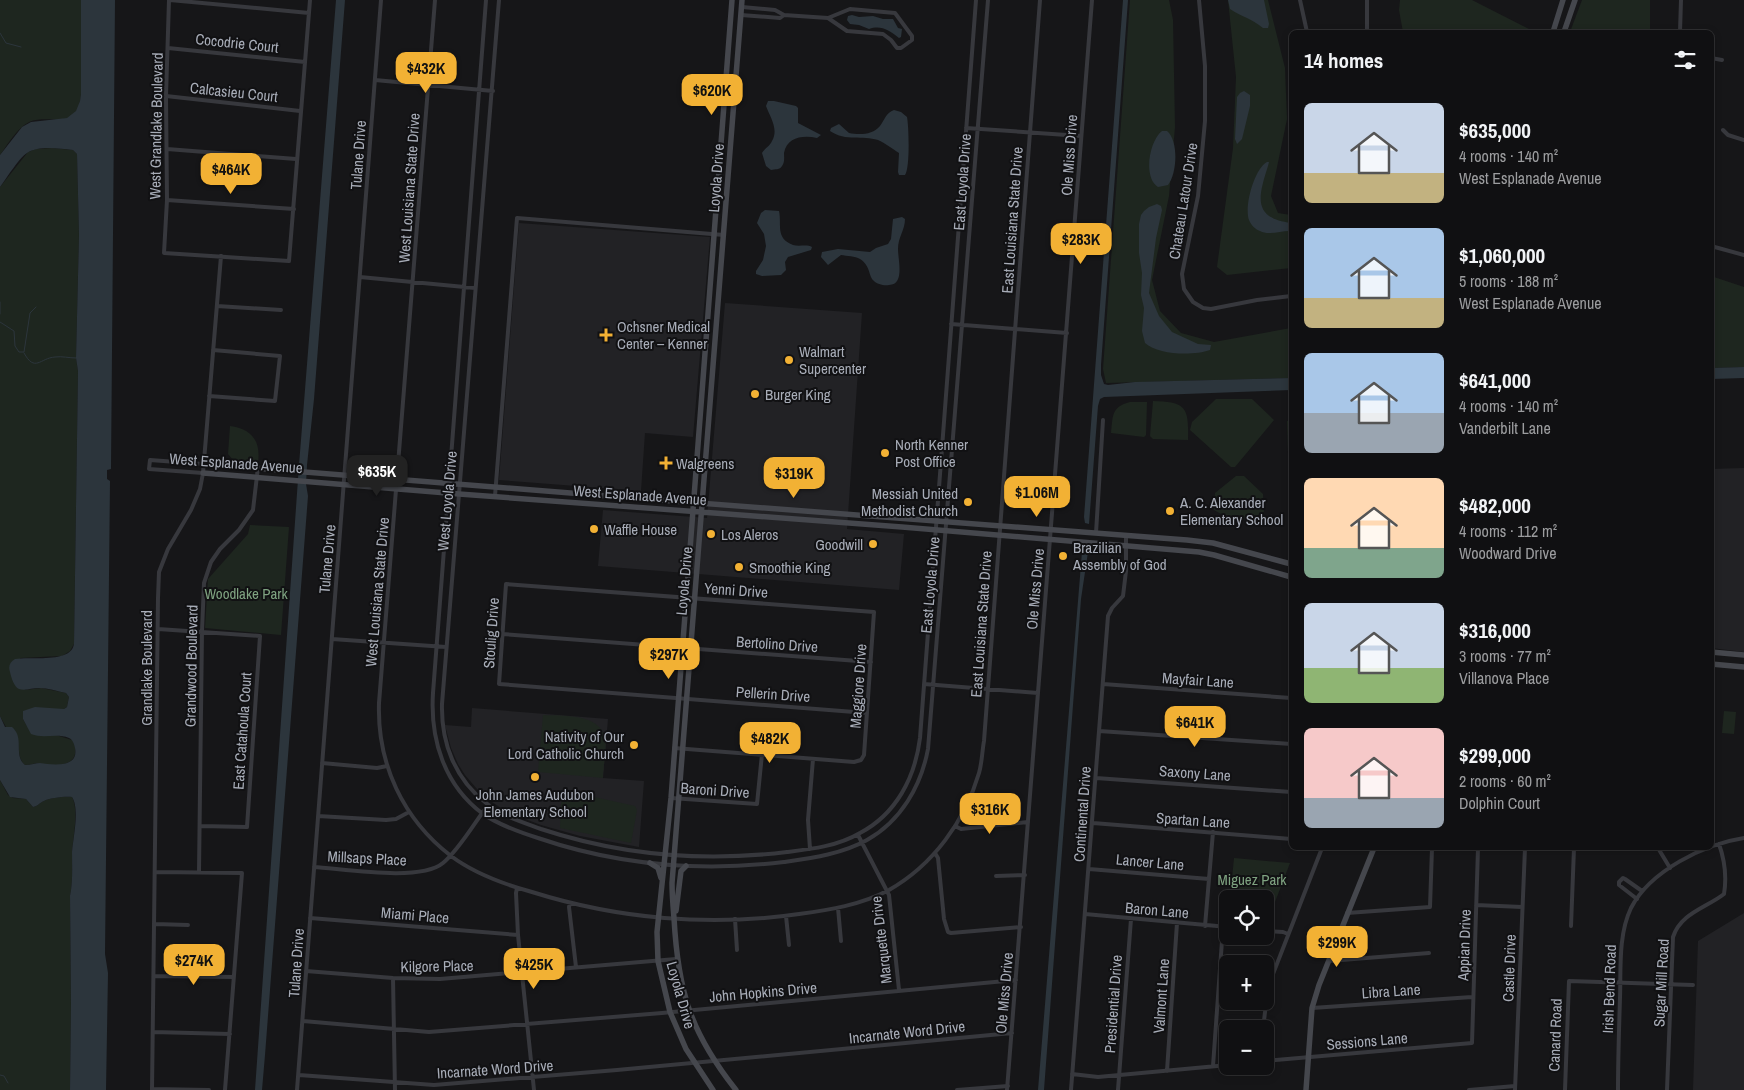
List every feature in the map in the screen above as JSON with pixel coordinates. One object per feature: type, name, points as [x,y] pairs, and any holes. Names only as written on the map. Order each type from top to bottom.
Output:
[{"type":"main road","name":"Loyola Drive","points":[[713,1090],[694,1062],[670,1012],[658,961],[657,918],[665,865],[671,798],[732,0]]},
{"type":"main road","points":[[1553,30],[1563,0]]},
{"type":"main road","points":[[1565,30],[1575,0]]},
{"type":"main road","name":"Loyola Drive","points":[[736,1090],[714,1061],[697,1030],[682,990],[676,958],[672,892],[742,3]]},
{"type":"main road","points":[[727,56],[738,57]]},
{"type":"main road","points":[[725,86],[736,87]]},
{"type":"main road","points":[[719,165],[729,166]]},
{"type":"main road","points":[[707,312],[718,313]]},
{"type":"main road","name":"West Esplanade Avenue","points":[[203,464],[1191,540],[1213,543],[1289,563]]},
{"type":"main road","name":"West Esplanade Avenue","points":[[203,472],[1151,548],[1214,555],[1289,576]]},
{"type":"main road","points":[[765,517],[766,508]]},
{"type":"main road","points":[[810,511],[810,520]]},
{"type":"main road","points":[[854,524],[855,514]]},
{"type":"main road","points":[[902,527],[903,518]]},
{"type":"main road","points":[[692,530],[700,530]]},
{"type":"main road","points":[[1146,537],[1151,548]]},
{"type":"main road","points":[[1182,551],[1189,546],[1191,540]]},
{"type":"main road","points":[[1714,652],[1744,655]]},
{"type":"main road","points":[[1714,664],[1744,667]]},
{"type":"main road","points":[[1306,1090],[1312,1008],[1318,985],[1373,850]]},
{"type":"main road","points":[[650,863],[660,871],[662,884]]},
{"type":"main road","points":[[674,919],[679,896],[681,871],[686,866]]},
{"type":"street","points":[[170,0],[308,13]]},
{"type":"street","name":"West Grandlake Boulevard","points":[[170,0],[166,96],[167,148],[164,253],[221,256]]},
{"type":"street","points":[[221,256],[289,261],[310,0]]},
{"type":"street","name":"Tulane Drive","points":[[298,1090],[350,387],[381,0]]},
{"type":"street","name":"West Louisiana State Drive","points":[[435,0],[379,714],[380,735],[387,766],[392,781],[420,828],[450,856],[476,872],[517,888],[570,903],[657,918]]},
{"type":"street","name":"West Loyola Drive","points":[[486,0],[447,493],[433,704],[436,741],[440,758],[451,778],[466,798],[482,813],[507,827],[546,841],[590,853],[650,863]]},
{"type":"street","name":"West Loyola Drive","points":[[499,0],[446,647],[442,704],[444,738],[450,756],[460,774],[474,792],[497,811],[522,822],[573,838],[633,850],[666,854]]},
{"type":"street","name":"East Loyola Drive","points":[[666,854],[735,856],[810,849],[840,842],[858,835],[885,815],[900,798],[910,778],[918,751],[924,684],[976,0]]},
{"type":"street","name":"East Loyola Drive","points":[[650,863],[686,866],[736,866],[794,860],[836,852],[862,843],[881,831],[899,814],[919,782],[928,749],[988,0]]},
{"type":"street","name":"East Louisiana State Drive","points":[[657,918],[735,919],[786,916],[838,908],[864,900],[888,890],[905,879],[935,853],[955,826],[969,802],[980,772],[984,741],[998,535],[1016,329],[1040,0]]},
{"type":"street","name":"Ole Miss Drive","points":[[1008,1088],[1092,0]]},
{"type":"street","name":"Chateau Latour Drive","points":[[1199,0],[1205,66],[1204,138],[1198,196],[1182,274],[1184,289],[1193,302],[1203,308],[1211,309],[1256,300],[1289,296]]},
{"type":"street","points":[[1300,0],[1307,30]]},
{"type":"street","points":[[1367,0],[1367,30]]},
{"type":"street","points":[[1680,30],[1681,0]]},
{"type":"street","points":[[742,3],[775,10],[784,15],[828,18],[850,9],[895,13],[912,36],[912,40],[901,48],[897,48],[883,34],[847,31],[828,18]]},
{"type":"street","points":[[741,15],[780,18],[784,15]]},
{"type":"street","name":"Cocodrie Court","points":[[168,48],[304,62]]},
{"type":"street","points":[[1714,59],[1722,60]]},
{"type":"street","points":[[375,80],[493,90]]},
{"type":"street","name":"Calcasieu Court","points":[[166,96],[300,111]]},
{"type":"street","points":[[966,128],[1082,136]]},
{"type":"street","points":[[1722,130],[1728,135],[1744,140]]},
{"type":"street","points":[[167,148],[296,159]]},
{"type":"street","points":[[166,200],[294,209]]},
{"type":"street","points":[[495,496],[517,218],[724,235]]},
{"type":"street","points":[[1714,247],[1744,255]]},
{"type":"street","name":"Grandlake Boulevard","points":[[152,1090],[159,572],[168,549],[191,510],[200,489],[221,256]]},
{"type":"street","points":[[360,277],[475,288]]},
{"type":"street","points":[[217,306],[282,310]]},
{"type":"street","points":[[951,324],[1067,333]]},
{"type":"street","points":[[209,396],[275,401],[280,356],[213,350]]},
{"type":"street","points":[[1096,533],[1103,420]]},
{"type":"street","name":"West Esplanade Avenue","points":[[203,464],[150,460],[150,470],[203,472]]},
{"type":"street","name":"Grandwood Boulevard","points":[[199,872],[204,583],[211,562],[220,549],[239,530],[253,510],[258,467]]},
{"type":"street","name":"Continental Drive","points":[[1071,1090],[1108,616],[1112,608],[1123,596],[1126,536]]},
{"type":"street","name":"Yenni Drive","points":[[506,584],[874,612]]},
{"type":"street","name":"Stoulig Drive","points":[[499,684],[506,584]]},
{"type":"street","name":"Maggiore Drive","points":[[813,759],[854,762],[861,760],[864,755],[874,612]]},
{"type":"street","points":[[158,629],[202,631]]},
{"type":"street","name":"East Catahoula Court","points":[[201,826],[246,827],[260,636],[202,631]]},
{"type":"street","name":"Bertolino Drive","points":[[502,634],[871,662]]},
{"type":"street","points":[[332,639],[446,647]]},
{"type":"street","name":"Pellerin Drive","points":[[499,684],[867,713]]},
{"type":"street","points":[[924,684],[1038,693]]},
{"type":"street","name":"Mayfair Lane","points":[[1103,684],[1289,698]]},
{"type":"street","points":[[1099,731],[1289,744]]},
{"type":"street","points":[[674,748],[813,759],[808,820],[810,849]]},
{"type":"street","name":"Baroni Drive","points":[[671,798],[757,804],[762,754]]},
{"type":"street","points":[[322,763],[377,768],[387,766]]},
{"type":"street","name":"Saxony Lane","points":[[1096,778],[1289,792]]},
{"type":"street","name":"Millsaps Place","points":[[314,867],[400,873],[431,869],[442,864],[450,856],[488,805]]},
{"type":"street","points":[[318,816],[386,820],[409,812]]},
{"type":"street","points":[[955,826],[961,829],[1028,822]]},
{"type":"street","name":"Spartan Lane","points":[[1093,823],[1289,839]]},
{"type":"street","points":[[1205,926],[1213,832]]},
{"type":"street","name":"Marquette Drive","points":[[858,835],[888,890],[899,990]]},
{"type":"street","name":"Irish Bend Road","points":[[1714,846],[1744,838]]},
{"type":"street","name":"Sugar Mill Road","points":[[1667,1090],[1673,937],[1681,922],[1692,913],[1724,894],[1726,873],[1724,856],[1719,844]]},
{"type":"street","points":[[1265,1020],[1268,988],[1321,850]]},
{"type":"street","points":[[1347,913],[1430,907],[1432,850]]},
{"type":"street","name":"Appian Drive","points":[[1472,1043],[1478,850]]},
{"type":"street","name":"Castle Drive","points":[[1515,1088],[1525,850]]},
{"type":"street","points":[[1571,926],[1574,850]]},
{"type":"street","points":[[1659,850],[1670,868]]},
{"type":"street","name":"Irish Bend Road","points":[[1618,1090],[1622,940],[1631,909],[1642,891],[1670,868],[1680,861],[1705,850]]},
{"type":"street","points":[[935,853],[938,858],[944,920],[948,932],[1021,927]]},
{"type":"street","name":"Lancer Lane","points":[[1089,869],[1209,879]]},
{"type":"street","points":[[156,872],[242,873],[225,1090]]},
{"type":"street","points":[[996,876],[1025,875]]},
{"type":"street","points":[[1637,899],[1619,886],[1619,882],[1623,878],[1642,891]]},
{"type":"street","points":[[517,888],[518,934],[534,1090]]},
{"type":"street","points":[[570,903],[576,967]]},
{"type":"street","points":[[1476,905],[1522,907]]},
{"type":"street","points":[[838,908],[841,941]]},
{"type":"street","name":"Baron Lane","points":[[1085,914],[1219,927]]},
{"type":"street","points":[[786,916],[789,945]]},
{"type":"street","name":"Miami Place","points":[[310,918],[518,934]]},
{"type":"street","points":[[735,919],[737,950]]},
{"type":"street","name":"Presidential Drive","points":[[1118,1090],[1131,919]]},
{"type":"street","name":"Valmont Lane","points":[[1167,1071],[1177,923]]},
{"type":"street","points":[[155,924],[188,925]]},
{"type":"street","points":[[1274,932],[1288,934]]},
{"type":"street","points":[[1213,1066],[1223,945]]},
{"type":"street","points":[[1329,961],[1429,953]]},
{"type":"street","name":"Kilgore Place","points":[[306,971],[440,980],[676,958]]},
{"type":"street","points":[[154,976],[234,977]]},
{"type":"street","points":[[394,978],[396,1090]]},
{"type":"street","name":"John Hopkins Drive","points":[[303,1022],[429,1032],[1016,980]]},
{"type":"street","name":"Canard Road","points":[[1565,1090],[1569,982],[1620,983]]},
{"type":"street","points":[[1620,983],[1693,985]]},
{"type":"street","name":"Libra Lane","points":[[1312,1008],[1472,997]]},
{"type":"street","points":[[153,1032],[230,1034]]},
{"type":"street","name":"Incarnate Word Drive","points":[[299,1075],[434,1085],[1012,1033]]},
{"type":"street","name":"Sessions Lane","points":[[1274,1060],[1472,1043]]},
{"type":"street","points":[[1072,1074],[1098,1077],[1119,1076],[1219,1066]]},
{"type":"street","points":[[957,1090],[1008,1088]]},
{"type":"street","points":[[1469,1090],[1515,1088]]},
{"type":"street","points":[[152,1090],[209,1090]]},
{"type":"shaded area","points":[[81,0],[115,0],[111,469],[107,470],[107,479],[110,481],[105,954],[108,973],[106,1090],[70,1090],[70,896],[76,816],[74,802],[72,797],[66,797],[46,800],[33,807],[26,799],[10,797],[0,780],[0,716],[5,727],[12,727],[16,731],[20,756],[25,765],[40,763],[64,764],[73,759],[75,754],[74,745],[70,739],[60,736],[31,734],[23,719],[23,711],[35,707],[64,709],[67,707],[69,697],[66,693],[42,688],[19,689],[13,682],[9,668],[15,659],[58,657],[71,650],[74,644],[79,235],[77,154],[73,150],[56,148],[38,149],[27,153],[0,187],[0,155],[22,127],[31,122],[67,118],[76,111],[81,94]]},
{"type":"shaded area","points":[[336,0],[345,0],[314,399],[307,465],[306,484],[308,496],[265,1055],[262,1090],[255,1090],[299,465]]},
{"type":"shaded area","points":[[1123,0],[1128,0],[1101,365],[1101,375],[1104,384],[1289,378],[1289,390],[1104,397],[1100,399],[1089,524],[1085,523]]},
{"type":"shaded area","points":[[1228,0],[1264,0],[1269,24],[1268,28],[1263,28],[1230,9]]},
{"type":"shaded area","points":[[848,16],[893,19],[898,28],[902,29],[901,37],[899,38],[881,28],[869,29],[850,24],[847,20]]},
{"type":"shaded area","points":[[1244,91],[1250,95],[1250,106],[1242,139],[1237,144],[1235,139],[1237,97]]},
{"type":"shaded area","points":[[768,101],[796,106],[798,108],[798,123],[821,135],[817,138],[801,137],[792,140],[788,143],[784,153],[784,163],[779,169],[771,170],[766,166],[762,153],[771,143],[775,132],[766,106]]},
{"type":"shaded area","points":[[894,110],[901,112],[907,117],[909,138],[907,171],[905,175],[899,175],[898,172],[899,153],[878,140],[842,136],[830,131],[831,128],[839,124],[849,133],[870,133],[877,129],[887,115]]},
{"type":"shaded area","points":[[1162,131],[1167,131],[1171,136],[1175,150],[1175,166],[1168,185],[1158,187],[1150,176],[1149,168],[1151,151],[1157,136]]},
{"type":"shaded area","points":[[1269,162],[1262,186],[1261,204],[1269,216],[1289,223],[1289,231],[1264,232],[1255,228],[1249,220],[1248,206],[1251,189],[1262,166]]},
{"type":"shaded area","points":[[1157,204],[1161,206],[1162,210],[1156,238],[1149,293],[1159,316],[1172,332],[1198,344],[1211,345],[1210,350],[1185,354],[1158,350],[1145,343],[1142,331],[1144,308],[1141,295],[1142,273],[1139,253],[1139,224],[1144,211]]},
{"type":"shaded area","points":[[765,210],[779,211],[781,235],[787,242],[795,246],[812,247],[811,250],[788,257],[785,262],[786,270],[781,275],[762,276],[756,274],[763,260],[766,246],[764,234],[757,223],[761,213]]},
{"type":"shaded area","points":[[902,217],[905,219],[898,245],[900,271],[899,277],[894,284],[885,285],[875,282],[864,262],[858,258],[841,255],[828,265],[821,257],[822,252],[838,249],[870,252],[888,244],[891,239],[893,219]]},
{"type":"shaded area","name":"Ochsner Medical Center – Kenner","points":[[519,223],[710,237],[693,437],[645,433],[641,491],[499,480]]},
{"type":"shaded area","points":[[725,303],[862,313],[847,529],[904,534],[899,590],[598,566],[603,510],[707,518]]},
{"type":"shaded area","points":[[1744,367],[1744,378],[1714,379],[1714,368]]},
{"type":"shaded area","points":[[1744,468],[1744,652],[1714,648],[1714,469]]},
{"type":"shaded area","points":[[1082,552],[1088,552],[1081,599],[1044,1090],[1038,1090]]},
{"type":"shaded area","name":"John James Audubon Elementary School","points":[[472,708],[608,719],[603,778],[644,781],[639,847],[580,836],[541,825],[507,812],[483,796],[458,764],[451,748],[445,725],[471,727]]},
{"type":"shaded area","points":[[1744,913],[1744,1090],[1693,1090],[1698,941]]},
{"type":"green space","points":[[0,0],[81,0],[81,94],[79,106],[75,114],[69,118],[29,122],[17,132],[0,155]]},
{"type":"green space","points":[[1130,0],[1169,0],[1173,20],[1175,127],[1169,196],[1152,280],[1160,311],[1181,333],[1214,342],[1289,328],[1289,378],[1106,383],[1103,369]]},
{"type":"green space","points":[[1228,0],[1268,0],[1285,68],[1287,119],[1271,196],[1278,213],[1289,215],[1289,268],[1227,275],[1217,267],[1233,148],[1236,77]]},
{"type":"green space","points":[[1400,0],[1472,0],[1531,30],[1403,30],[1399,10]]},
{"type":"green space","points":[[1582,0],[1650,0],[1650,30],[1571,30]]},
{"type":"green space","points":[[36,149],[73,150],[77,154],[79,235],[74,644],[70,651],[62,656],[20,658],[25,690],[41,688],[66,693],[69,697],[67,707],[64,709],[23,711],[23,719],[27,726],[72,740],[75,745],[75,754],[74,758],[68,763],[60,765],[37,763],[25,765],[20,757],[18,738],[14,729],[6,727],[0,716],[0,187],[28,152]]},
{"type":"green space","points":[[1714,277],[1744,287],[1744,367],[1714,368]]},
{"type":"green space","points":[[1216,399],[1252,399],[1274,420],[1235,467],[1231,467],[1190,430],[1192,422]]},
{"type":"green space","points":[[1153,401],[1173,403],[1183,408],[1188,420],[1188,440],[1153,439],[1150,436]]},
{"type":"green space","points":[[1130,402],[1147,402],[1146,435],[1144,437],[1111,433],[1114,413],[1119,407]]},
{"type":"green space","points":[[1287,421],[1289,421],[1289,485]]},
{"type":"green space","points":[[230,426],[244,430],[253,437],[258,448],[258,463],[233,460],[228,454]]},
{"type":"green space","points":[[1236,476],[1244,476],[1263,494],[1264,512],[1251,517],[1233,518],[1214,510],[1215,493]]},
{"type":"green space","name":"Woodlake Park","points":[[250,525],[289,527],[281,635],[205,628],[208,579],[248,534]]},
{"type":"green space","points":[[1724,711],[1736,712],[1734,734],[1722,733]]},
{"type":"green space","points":[[543,715],[579,717],[596,724],[602,730],[605,738],[603,778],[538,772]]},
{"type":"green space","points":[[0,780],[8,795],[13,798],[26,799],[33,807],[46,800],[62,797],[72,797],[74,803],[75,816],[70,896],[70,1090],[0,1090]]},
{"type":"green space","points":[[567,791],[635,806],[637,810],[631,843],[560,828],[561,804],[564,793]]},
{"type":"green space","name":"Miguez Park","points":[[1234,858],[1290,863],[1274,905],[1274,890],[1231,890]]},
{"type":"waterway","points":[[0,33],[6,43],[21,47]]},
{"type":"waterway","points":[[0,302],[0,314]]},
{"type":"waterway","points":[[0,322],[14,331],[15,346],[19,352],[24,352],[30,313],[36,307]]},
{"type":"waterway","points":[[24,353],[31,362],[35,363],[55,357],[76,358]]},
{"type":"waterway","points":[[0,1075],[4,1076],[8,1083]]},
{"type":"place","name":"Ochsner Medical Center – Kenner","points":[[606,335]]},
{"type":"place","name":"Walmart Supercenter","points":[[789,360]]},
{"type":"place","name":"Burger King","points":[[755,394]]},
{"type":"place","name":"North Kenner Post Office","points":[[885,453]]},
{"type":"place","name":"Walgreens","points":[[666,463]]},
{"type":"place","name":"Messiah United Methodist Church","points":[[968,502]]},
{"type":"place","name":"A. C. Alexander Elementary School","points":[[1170,511]]},
{"type":"place","name":"Waffle House","points":[[594,529]]},
{"type":"place","name":"Los Aleros","points":[[711,534]]},
{"type":"place","name":"Goodwill","points":[[873,544]]},
{"type":"place","name":"Brazilian Assembly of God","points":[[1063,556]]},
{"type":"place","name":"Smoothie King","points":[[739,567]]},
{"type":"place","name":"Nativity of Our Lord Catholic Church","points":[[634,745]]},
{"type":"place","name":"John James Audubon Elementary School","points":[[535,777]]}]
